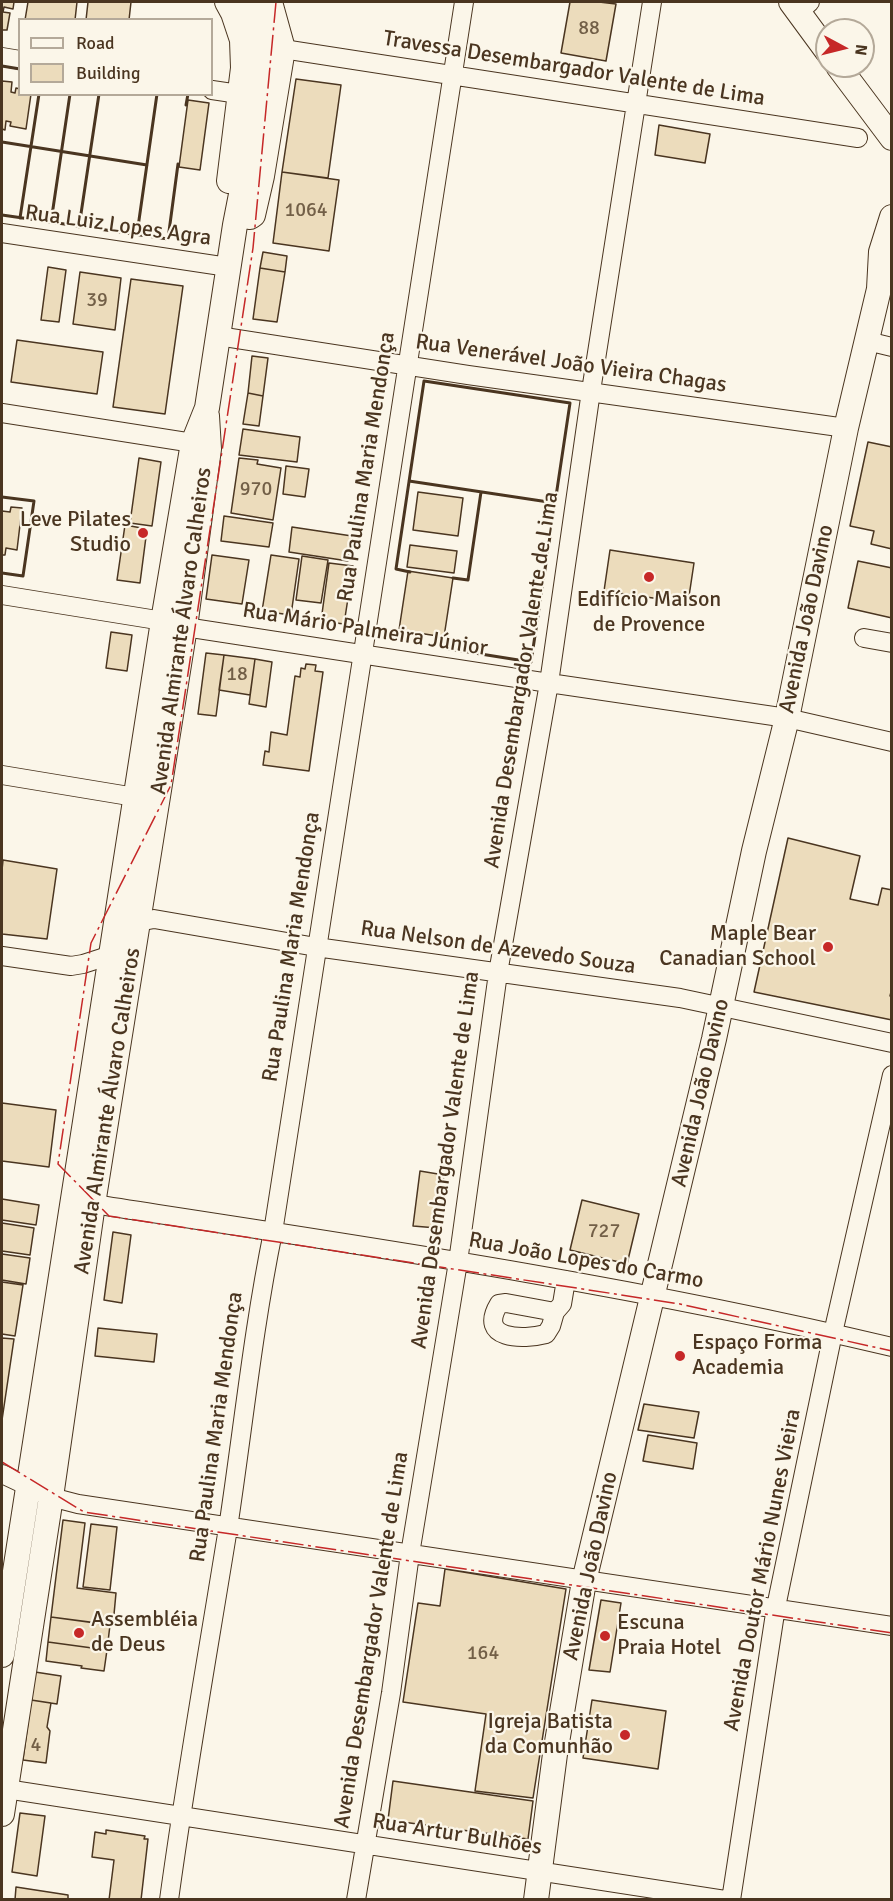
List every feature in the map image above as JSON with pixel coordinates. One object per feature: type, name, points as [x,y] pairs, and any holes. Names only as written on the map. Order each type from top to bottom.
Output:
[{"type":"main road","points":[[227,2],[242,40],[243,68],[224,225],[229,262]]},
{"type":"main road","name":"Avenida Almirante Álvaro Calheiros","points":[[2,1655],[135,797],[174,624],[209,448],[207,408],[264,57],[261,25],[251,2]]},
{"type":"main road","points":[[235,225],[253,215],[262,176],[283,48],[270,2]]},
{"type":"main road","points":[[800,5],[815,31]]},
{"type":"main road","points":[[846,78],[889,141]]},
{"type":"main road","name":"Avenida João Davino","points":[[536,1899],[555,1754],[584,1581],[722,1006],[754,851],[787,717],[846,428],[885,279],[881,252],[891,217]]},
{"type":"main road","name":"Avenida Almirante Álvaro Calheiros","points":[[2,1814],[93,1204],[138,922],[193,443],[207,408]]},
{"type":"street","name":"Rua Paulina Maria Mendonça","points":[[169,1899],[228,1526],[260,1294],[273,1232],[464,2]]},
{"type":"street","name":"Avenida Desembargador Valente de Lima","points":[[356,1899],[391,1693],[410,1554],[458,1262],[498,973],[549,683],[591,391],[652,2]]},
{"type":"street","name":"Travessa Desembargador Valente de Lima","points":[[283,48],[858,138]]},
{"type":"street","points":[[2,57],[18,60]]},
{"type":"street","points":[[213,90],[239,94]]},
{"type":"street","name":"Rua Luiz Lopes Agra","points":[[2,233],[229,262]]},
{"type":"street","name":"Rua Venerável João Vieira Chagas","points":[[218,336],[846,428]]},
{"type":"street","points":[[867,341],[891,347]]},
{"type":"street","points":[[2,413],[193,443]]},
{"type":"street","name":"Rua Mário Palmeira Júnior","points":[[2,595],[362,654],[787,717],[891,741]]},
{"type":"street","points":[[864,638],[891,643]]},
{"type":"street","points":[[2,775],[135,797]]},
{"type":"street","name":"Rua Nelson de Azevedo Souza","points":[[138,922],[154,919],[316,947],[680,998],[891,1043]]},
{"type":"street","points":[[2,956],[71,966],[111,956],[138,922]]},
{"type":"street","name":"Avenida Doutor Mário Nunes Vieira","points":[[731,1899],[776,1608],[833,1333],[891,1075]]},
{"type":"street","name":"Rua João Lopes do Carmo","points":[[93,1204],[566,1280],[833,1333],[891,1347]]},
{"type":"street","points":[[555,1312],[562,1304],[566,1280]]},
{"type":"street","points":[[2,1474],[51,1497],[78,1504],[891,1626]]},
{"type":"street","name":"Rua Artur Bulhões","points":[[6,1789],[724,1899]]},
{"type":"building","points":[[2,2],[14,2],[13,9],[4,7],[3,12],[10,13],[7,30],[2,30]]},
{"type":"building","points":[[28,2],[77,2],[75,18],[25,18]]},
{"type":"building","points":[[88,2],[131,2],[129,18],[86,18]]},
{"type":"building","points":[[570,2],[616,4],[606,61],[561,53]]},
{"type":"building","points":[[296,79],[341,85],[328,178],[282,172]]},
{"type":"building","points":[[2,81],[12,82],[11,92],[15,93],[16,88],[18,88],[18,96],[31,96],[26,129],[10,126],[11,122],[6,121],[5,130],[2,129]]},
{"type":"building","points":[[188,100],[209,103],[200,170],[179,167]]},
{"type":"building","points":[[659,125],[710,134],[705,163],[655,155]]},
{"type":"building","points":[[282,172],[339,180],[329,251],[273,243]]},
{"type":"building","points":[[263,252],[287,256],[285,272],[260,268]]},
{"type":"building","points":[[48,267],[66,270],[59,322],[41,320]]},
{"type":"building","points":[[260,268],[285,272],[277,322],[253,319]]},
{"type":"building","points":[[80,272],[121,278],[115,330],[73,324]]},
{"type":"building","points":[[131,279],[183,286],[165,414],[113,407]]},
{"type":"building","points":[[17,340],[103,352],[97,394],[11,382]]},
{"type":"building","points":[[252,356],[268,358],[263,396],[248,393]]},
{"type":"building","points":[[248,393],[263,396],[259,426],[243,424]]},
{"type":"building","points":[[243,429],[300,437],[297,462],[239,455]]},
{"type":"building","points":[[868,442],[892,447],[892,549],[871,544],[874,531],[850,526]]},
{"type":"building","points":[[139,458],[161,462],[152,526],[130,523]]},
{"type":"building","points":[[239,458],[258,460],[257,464],[281,468],[273,520],[231,513]]},
{"type":"building","points":[[286,466],[309,469],[305,497],[283,494]]},
{"type":"building","points":[[418,492],[463,498],[458,536],[413,530]]},
{"type":"building","points":[[11,507],[22,508],[17,550],[6,548],[5,555],[2,555],[2,511],[10,512]]},
{"type":"building","points":[[224,516],[273,523],[269,547],[221,541]]},
{"type":"building","points":[[125,525],[147,529],[140,583],[117,580]]},
{"type":"building","points":[[292,527],[352,536],[348,561],[289,552]]},
{"type":"building","points":[[410,545],[457,551],[454,573],[407,567]]},
{"type":"building","name":"Edifício Maison de Provence","points":[[610,550],[694,563],[688,603],[604,591]]},
{"type":"building","points":[[212,555],[249,560],[242,604],[206,599]]},
{"type":"building","points":[[271,555],[299,559],[291,615],[262,611]]},
{"type":"building","points":[[302,556],[328,560],[321,603],[296,600]]},
{"type":"building","points":[[858,561],[892,568],[892,618],[848,608]]},
{"type":"building","points":[[329,563],[353,566],[344,624],[321,621]]},
{"type":"building","points":[[408,571],[453,578],[444,637],[399,630]]},
{"type":"building","points":[[111,632],[132,635],[127,671],[106,668]]},
{"type":"building","points":[[206,653],[224,655],[216,716],[198,714]]},
{"type":"building","points":[[224,655],[255,659],[250,695],[219,690]]},
{"type":"building","points":[[255,659],[272,662],[266,707],[249,704]]},
{"type":"building","points":[[306,664],[316,665],[315,671],[323,672],[309,771],[263,765],[265,751],[269,752],[271,732],[287,735],[295,676],[300,677],[301,668],[305,669]]},
{"type":"building","name":"Maple Bear Canadian School","points":[[788,838],[860,856],[850,899],[878,905],[882,888],[892,890],[892,988],[890,996],[892,996],[892,1020],[754,992]]},
{"type":"building","points":[[3,860],[57,869],[47,939],[2,934]]},
{"type":"building","points":[[2,1103],[56,1110],[49,1167],[2,1161]]},
{"type":"building","points":[[420,1171],[444,1175],[437,1228],[413,1226]]},
{"type":"building","points":[[2,1199],[39,1205],[36,1225],[2,1220]]},
{"type":"building","points":[[582,1200],[639,1214],[627,1264],[570,1250]]},
{"type":"building","points":[[2,1223],[34,1228],[30,1255],[2,1251]]},
{"type":"building","points":[[113,1232],[131,1235],[122,1303],[104,1300]]},
{"type":"building","points":[[2,1254],[30,1258],[26,1284],[2,1280]]},
{"type":"building","points":[[2,1282],[23,1285],[15,1336],[2,1334]]},
{"type":"building","points":[[98,1328],[157,1334],[154,1362],[95,1356]]},
{"type":"building","points":[[2,1338],[14,1339],[2,1420]]},
{"type":"building","points":[[644,1404],[699,1412],[694,1438],[638,1430]]},
{"type":"building","points":[[648,1435],[697,1443],[693,1469],[643,1461]]},
{"type":"building","points":[[63,1520],[85,1523],[77,1588],[116,1593],[113,1625],[51,1617]]},
{"type":"building","points":[[91,1524],[117,1527],[110,1590],[83,1587]]},
{"type":"building","points":[[445,1569],[566,1589],[533,1798],[475,1791],[486,1714],[403,1702],[418,1603],[440,1606]]},
{"type":"building","name":"Escuna Praia Hotel","points":[[601,1600],[621,1603],[610,1672],[589,1670]]},
{"type":"building","name":"Assembléia de Deus","points":[[51,1617],[110,1625],[107,1650],[48,1642]]},
{"type":"building","points":[[48,1642],[107,1650],[104,1671],[46,1661]]},
{"type":"building","points":[[35,1672],[61,1676],[57,1704],[31,1700]]},
{"type":"building","points":[[31,1700],[51,1703],[47,1727],[50,1731],[46,1763],[23,1760]]},
{"type":"building","name":"Igreja Batista da Comunhão","points":[[592,1700],[666,1711],[658,1769],[583,1758]]},
{"type":"building","points":[[393,1781],[533,1801],[528,1839],[388,1820]]},
{"type":"building","points":[[20,1813],[45,1816],[37,1876],[12,1872]]},
{"type":"building","points":[[106,1830],[145,1836],[144,1839],[148,1839],[141,1900],[109,1900],[114,1860],[92,1857],[95,1832],[106,1834]]},
{"type":"building","points":[[16,1887],[68,1895],[68,1900],[15,1900]]},
{"type":"wall","points":[[2,66],[18,69]]},
{"type":"wall","points":[[20,218],[39,96]]},
{"type":"wall","points":[[51,222],[70,96]]},
{"type":"wall","points":[[79,227],[99,96]]},
{"type":"wall","points":[[137,234],[157,96]]},
{"type":"wall","points":[[186,105],[188,96]]},
{"type":"wall","points":[[2,142],[147,165]]},
{"type":"wall","points":[[2,215],[168,239],[178,164]]},
{"type":"wall","points":[[409,481],[555,503],[570,403],[424,381],[396,569],[410,572]]},
{"type":"wall","points":[[453,578],[468,580],[481,492]]},
{"type":"wall","points":[[2,497],[34,501],[23,576],[2,573]]},
{"type":"wall","points":[[445,635],[443,648],[531,662],[555,503]]},
{"type":"power","points":[[276,2],[253,248],[171,785],[91,943],[58,1164],[109,1216],[680,1304],[892,1351]]},
{"type":"power","points":[[2,1462],[84,1512],[892,1633]]},
{"type":"place","name":"Leve Pilates Studio","points":[[143,533]]},
{"type":"place","name":"Edifício Maison de Provence","points":[[649,577]]},
{"type":"place","name":"Maple Bear Canadian School","points":[[828,947]]},
{"type":"place","name":"Espaço Forma Academia","points":[[680,1356]]},
{"type":"place","name":"Assembléia de Deus","points":[[79,1633]]},
{"type":"place","name":"Escuna Praia Hotel","points":[[605,1636]]},
{"type":"place","name":"Igreja Batista da Comunhão","points":[[625,1735]]}]
